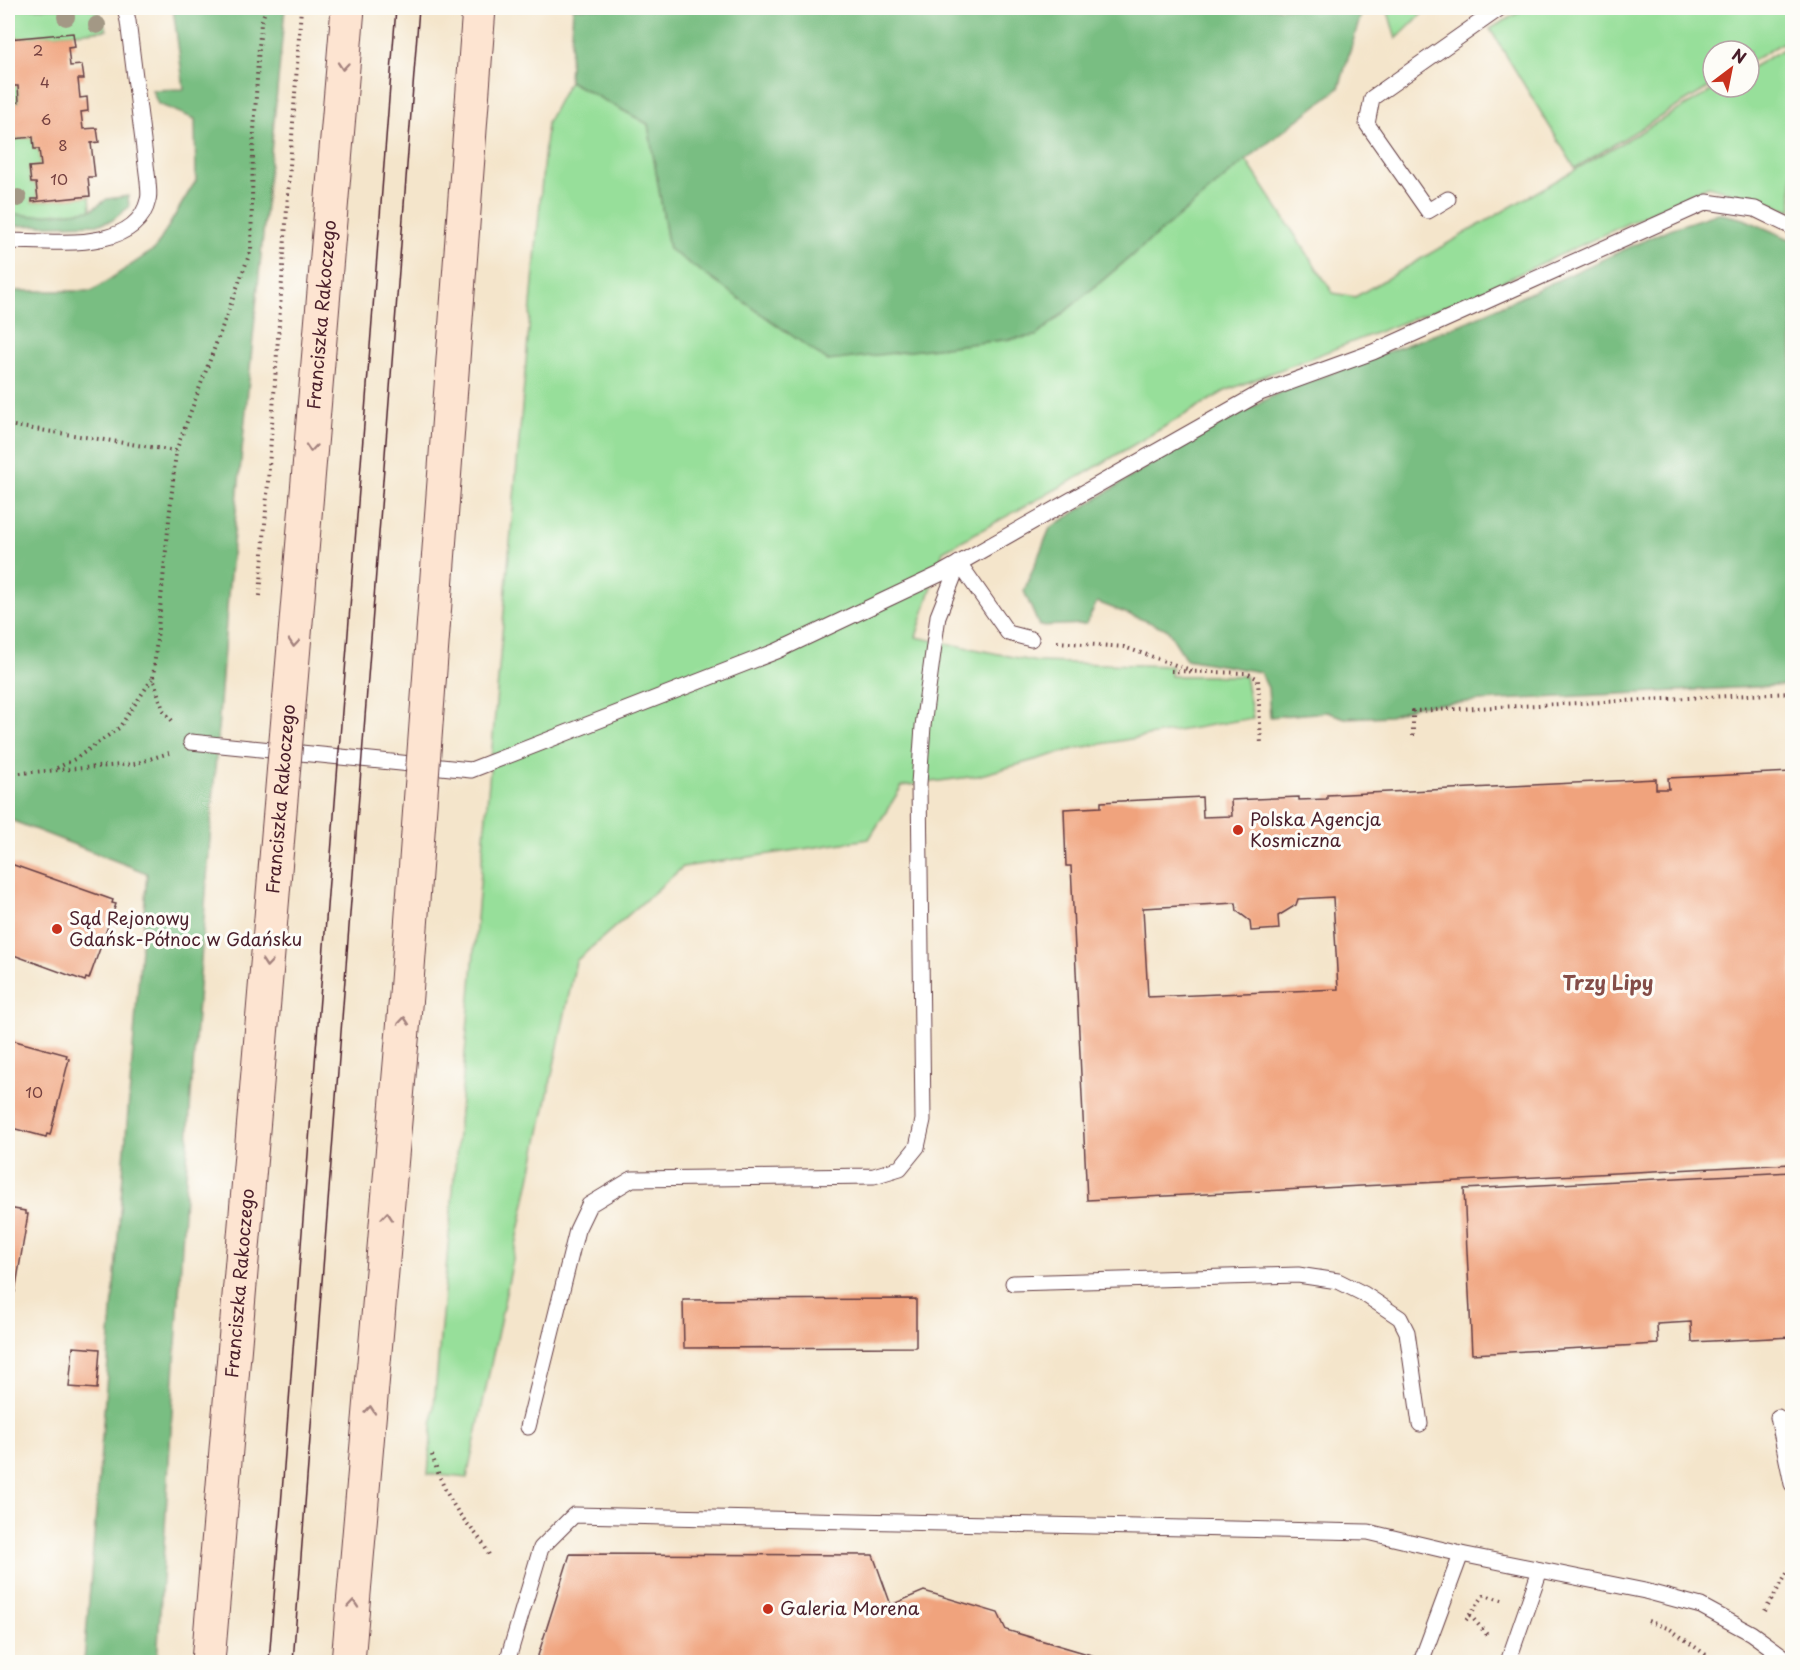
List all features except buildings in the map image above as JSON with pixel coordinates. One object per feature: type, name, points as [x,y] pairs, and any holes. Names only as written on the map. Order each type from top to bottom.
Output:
[{"type":"main road","name":"Franciszka Rakoczego","points":[[208,1662],[348,8]]},
{"type":"main road","points":[[348,1662],[406,995],[479,8]]},
{"type":"lane","points":[[8,241],[88,242],[112,236],[135,225],[143,212],[149,199],[148,181],[125,8]]},
{"type":"lane","points":[[1448,199],[1428,211],[1367,124],[1372,98],[1500,8]]},
{"type":"lane","points":[[191,742],[471,770],[777,651],[940,574],[1260,393],[1372,352],[1707,202],[1755,209],[1792,227]]},
{"type":"lane","points":[[959,563],[1008,633],[1031,639]]},
{"type":"lane","points":[[528,1427],[577,1230],[589,1205],[632,1179],[874,1176],[900,1168],[917,1147],[923,1120],[919,784],[923,726],[938,616],[959,563]]},
{"type":"lane","points":[[1013,1283],[1298,1275],[1338,1281],[1365,1294],[1400,1318],[1407,1332],[1420,1424]]},
{"type":"lane","points":[[1778,1417],[1792,1484]]},
{"type":"lane","points":[[507,1662],[542,1548],[574,1515],[1368,1532],[1461,1554],[1645,1591],[1701,1606],[1751,1633],[1791,1662]]},
{"type":"lane","points":[[1421,1662],[1461,1554]]},
{"type":"lane","points":[[1508,1662],[1540,1570]]},
{"type":"path","points":[[8,774],[134,764],[163,756],[191,742],[162,710],[153,678],[176,451],[250,250],[258,60],[261,23],[266,8]]},
{"type":"path","points":[[8,425],[176,451]]},
{"type":"path","points":[[1031,639],[1124,647],[1196,672]]},
{"type":"path","points":[[1171,671],[1247,673],[1258,679],[1261,745]]},
{"type":"path","points":[[54,770],[75,759],[119,728],[153,678]]},
{"type":"path","points":[[1413,736],[1413,711],[1792,693]]},
{"type":"path","points":[[432,1455],[442,1484],[453,1504],[480,1536],[489,1555]]},
{"type":"path","points":[[1751,1633],[1792,1565]]},
{"type":"path","points":[[1637,1618],[1670,1629],[1716,1662]]},
{"type":"green space","points":[[89,8],[98,12],[107,30],[8,39],[8,10]]},
{"type":"green space","points":[[173,8],[285,8],[228,595],[191,1095],[157,1662],[84,1662],[147,873],[8,819],[8,291],[92,291],[155,249],[196,181],[195,119],[158,104],[152,90],[184,89]]},
{"type":"green space","points":[[573,8],[1363,8],[1339,88],[1246,160],[1036,336],[828,361],[669,249],[648,124],[569,81]]},
{"type":"green space","points":[[1387,8],[1428,8],[1396,39]]},
{"type":"green space","points":[[1526,8],[1792,8],[1792,37],[1761,56],[1761,39],[1701,39],[1701,92],[1575,168],[1490,29]]},
{"type":"green space","points":[[1792,44],[1792,210],[1708,186],[1474,295],[1225,391],[1084,474],[943,551],[916,637],[1037,662],[1171,666],[1171,676],[1245,676],[1253,718],[1078,748],[977,776],[902,786],[869,839],[683,867],[576,961],[467,1478],[428,1474],[547,123],[569,81],[648,124],[669,249],[1036,336],[1246,160],[1333,293],[1355,297],[1701,97],[1701,99],[1761,99],[1761,62]]},
{"type":"green space","points":[[8,74],[11,74],[13,86],[18,86],[19,102],[9,104],[13,139],[33,137],[34,149],[39,149],[41,166],[29,168],[31,183],[36,183],[38,199],[32,199],[32,202],[90,196],[91,210],[32,216],[8,213]]},
{"type":"green space","points":[[128,196],[129,207],[111,221],[99,224],[8,226],[8,213],[32,216],[91,210],[107,199]]},
{"type":"green space","points":[[1718,213],[1744,219],[1792,240],[1792,685],[1416,706],[1390,716],[1345,718],[1327,712],[1270,717],[1268,688],[1260,672],[1186,659],[1167,629],[1097,602],[1086,624],[1039,626],[1024,591],[1050,528],[1169,453],[1276,394],[1464,323],[1667,230]]},
{"type":"tram line","points":[[269,1662],[396,8]]},
{"type":"tram line","points":[[293,1662],[419,8]]},
{"type":"place","name":"Polska Agencja Kosmiczna","points":[[1238,830]]},
{"type":"place","name":"Sąd Rejonowy Gdańsk-Północ w Gdańsku","points":[[57,929]]},
{"type":"place","name":"Galeria Morena","points":[[768,1609]]},
{"type":"district","name":"Trzy Lipy","points":[[1608,983]]}]
